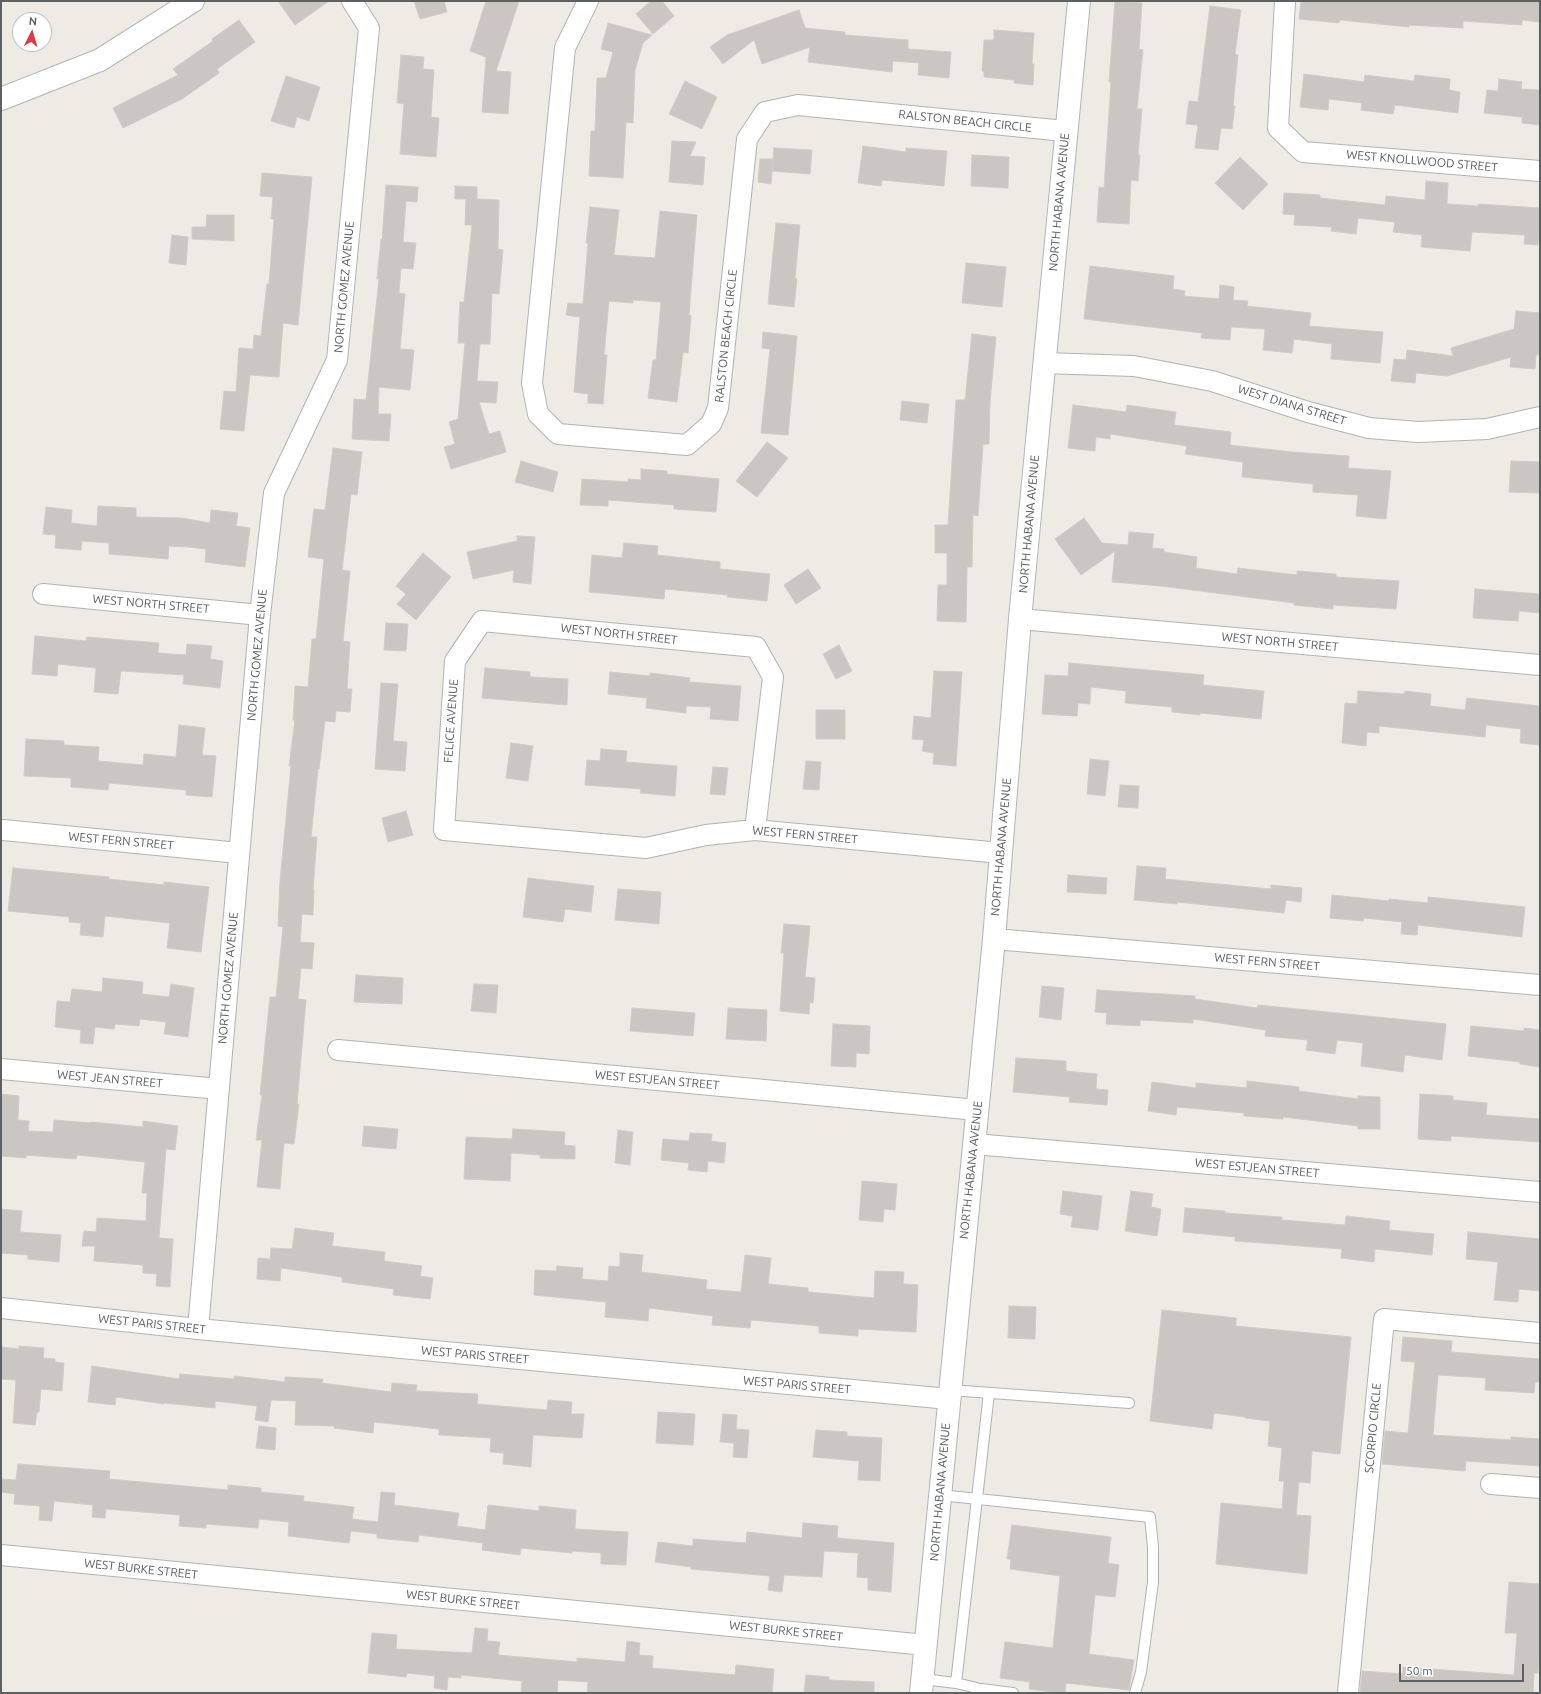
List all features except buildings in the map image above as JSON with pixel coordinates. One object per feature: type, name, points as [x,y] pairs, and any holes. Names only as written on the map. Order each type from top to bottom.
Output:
[{"type":"street","points":[[1,99],[100,60],[193,1]]},
{"type":"street","name":"NORTH GOMEZ AVENUE","points":[[198,1329],[260,615],[274,493],[337,360],[369,28],[352,1]]},
{"type":"street","name":"RALSTON BEACH CIRCLE","points":[[588,1],[565,48],[532,384],[538,414],[558,434],[686,445],[711,424],[718,408],[747,139],[765,112],[798,105],[1065,131]]},
{"type":"street","name":"NORTH HABANA AVENUE","points":[[922,1686],[994,939],[1020,619],[1065,131],[1079,1]]},
{"type":"street","name":"WEST KNOLLWOOD STREET","points":[[1285,1],[1278,128],[1304,152],[1540,171]]},
{"type":"street","name":"WEST DIANA STREET","points":[[1044,363],[1134,366],[1212,381],[1308,412],[1369,428],[1418,432],[1487,429],[1540,417]]},
{"type":"street","name":"WEST NORTH STREET","points":[[42,594],[260,615]]},
{"type":"street","name":"WEST NORTH STREET","points":[[1020,619],[1540,665]]},
{"type":"street","name":"WEST NORTH STREET","points":[[482,621],[756,647],[773,677],[755,830]]},
{"type":"street","name":"FELICE AVENUE","points":[[444,830],[455,661],[482,621]]},
{"type":"street","name":"WEST FERN STREET","points":[[3,830],[239,853]]},
{"type":"street","name":"WEST FERN STREET","points":[[444,830],[646,848],[706,835],[755,830],[1001,853]]},
{"type":"street","name":"WEST FERN STREET","points":[[994,939],[1540,985]]},
{"type":"street","name":"WEST ESTJEAN STREET","points":[[338,1050],[977,1110]]},
{"type":"street","name":"WEST JEAN STREET","points":[[1,1069],[219,1089]]},
{"type":"street","name":"WEST ESTJEAN STREET","points":[[974,1144],[1540,1192]]},
{"type":"street","name":"WEST PARIS STREET","points":[[1,1308],[198,1329],[949,1394]]},
{"type":"street","name":"SCORPIO CIRCLE","points":[[1348,1693],[1384,1319],[1540,1333]]},
{"type":"street","points":[[1491,1484],[1540,1488]]},
{"type":"street","name":"WEST BURKE STREET","points":[[1,1555],[926,1645]]},
{"type":"lane","points":[[949,1394],[989,1393],[1129,1404]]},
{"type":"lane","points":[[956,1683],[989,1393]]},
{"type":"lane","points":[[940,1494],[1150,1517],[1153,1547],[1153,1582],[1141,1672],[1135,1693]]},
{"type":"lane","points":[[922,1686],[956,1683],[981,1689],[1013,1693]]}]
